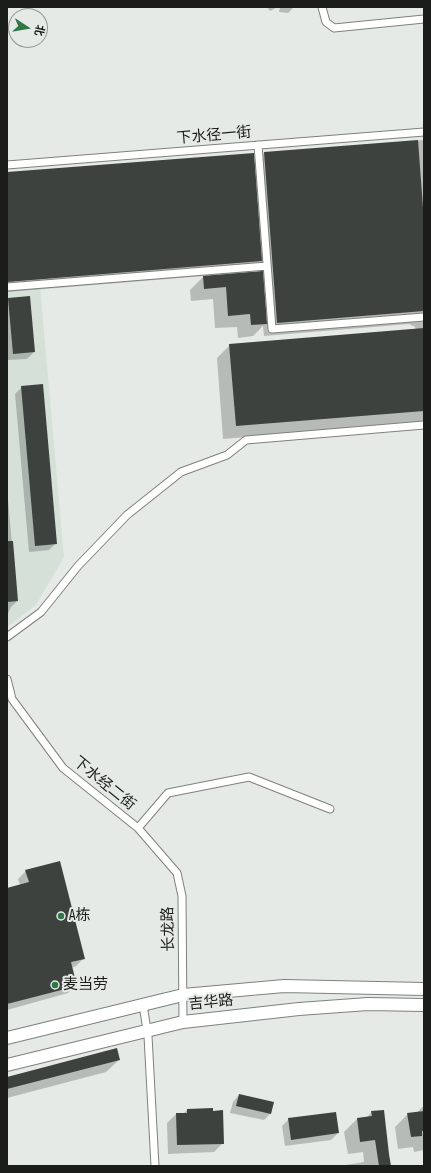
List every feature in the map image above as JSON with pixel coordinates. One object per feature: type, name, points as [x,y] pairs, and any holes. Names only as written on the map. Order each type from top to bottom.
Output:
[{"type":"main road","name":"吉华路","points":[[7,1038],[183,995],[284,986],[424,989]]},
{"type":"main road","name":"吉华路","points":[[7,1066],[183,1022],[299,1009],[368,1004],[424,1005]]},
{"type":"street","points":[[322,7],[326,22],[334,28],[424,19]]},
{"type":"street","name":"下水径一街","points":[[7,165],[424,132]]},
{"type":"street","points":[[258,145],[272,329],[424,316]]},
{"type":"street","points":[[7,287],[267,266]]},
{"type":"street","points":[[7,637],[41,612],[78,566],[127,514],[181,472],[227,455],[246,440],[424,425]]},
{"type":"street","name":"下水经二街","points":[[7,679],[10,699],[63,768],[138,828],[153,845]]},
{"type":"street","points":[[138,828],[168,793],[249,777],[330,809]]},
{"type":"street","name":"长龙路","points":[[153,845],[177,872],[182,896],[183,1022]]},
{"type":"street","points":[[143,1005],[148,1030],[155,1166]]},
{"type":"shaded area","points":[[40,286],[64,557],[36,605],[7,627],[7,288]]},
{"type":"building","points":[[418,140],[424,221],[424,311],[277,323],[264,152]]},
{"type":"building","points":[[254,153],[262,261],[7,282],[7,172]]},
{"type":"building","points":[[263,271],[267,324],[251,325],[250,314],[228,316],[226,287],[204,289],[203,276]]},
{"type":"building","points":[[30,296],[35,352],[13,354],[8,298]]},
{"type":"building","points":[[424,328],[424,411],[236,426],[229,344]]},
{"type":"building","points":[[43,384],[57,544],[35,546],[21,386]]},
{"type":"building","points":[[7,541],[13,541],[18,601],[7,602]]},
{"type":"building","points":[[60,861],[85,959],[71,962],[77,986],[7,1004],[7,888],[29,882],[25,870]]},
{"type":"building","points":[[117,1048],[120,1060],[7,1089],[7,1077]]},
{"type":"building","points":[[239,1094],[274,1102],[271,1114],[236,1106]]},
{"type":"building","points":[[213,1108],[213,1111],[223,1110],[224,1144],[177,1145],[176,1113],[187,1113],[187,1109]]},
{"type":"building","points":[[384,1110],[391,1166],[379,1166],[375,1140],[360,1142],[357,1118],[372,1116],[371,1111]]},
{"type":"building","points":[[424,1111],[424,1131],[422,1131],[422,1136],[411,1137],[407,1113]]},
{"type":"building","points":[[336,1112],[339,1133],[291,1140],[288,1118]]},
{"type":"place","name":"A栋","points":[[61,916]]},
{"type":"place","name":"麦当劳","points":[[55,985]]}]
